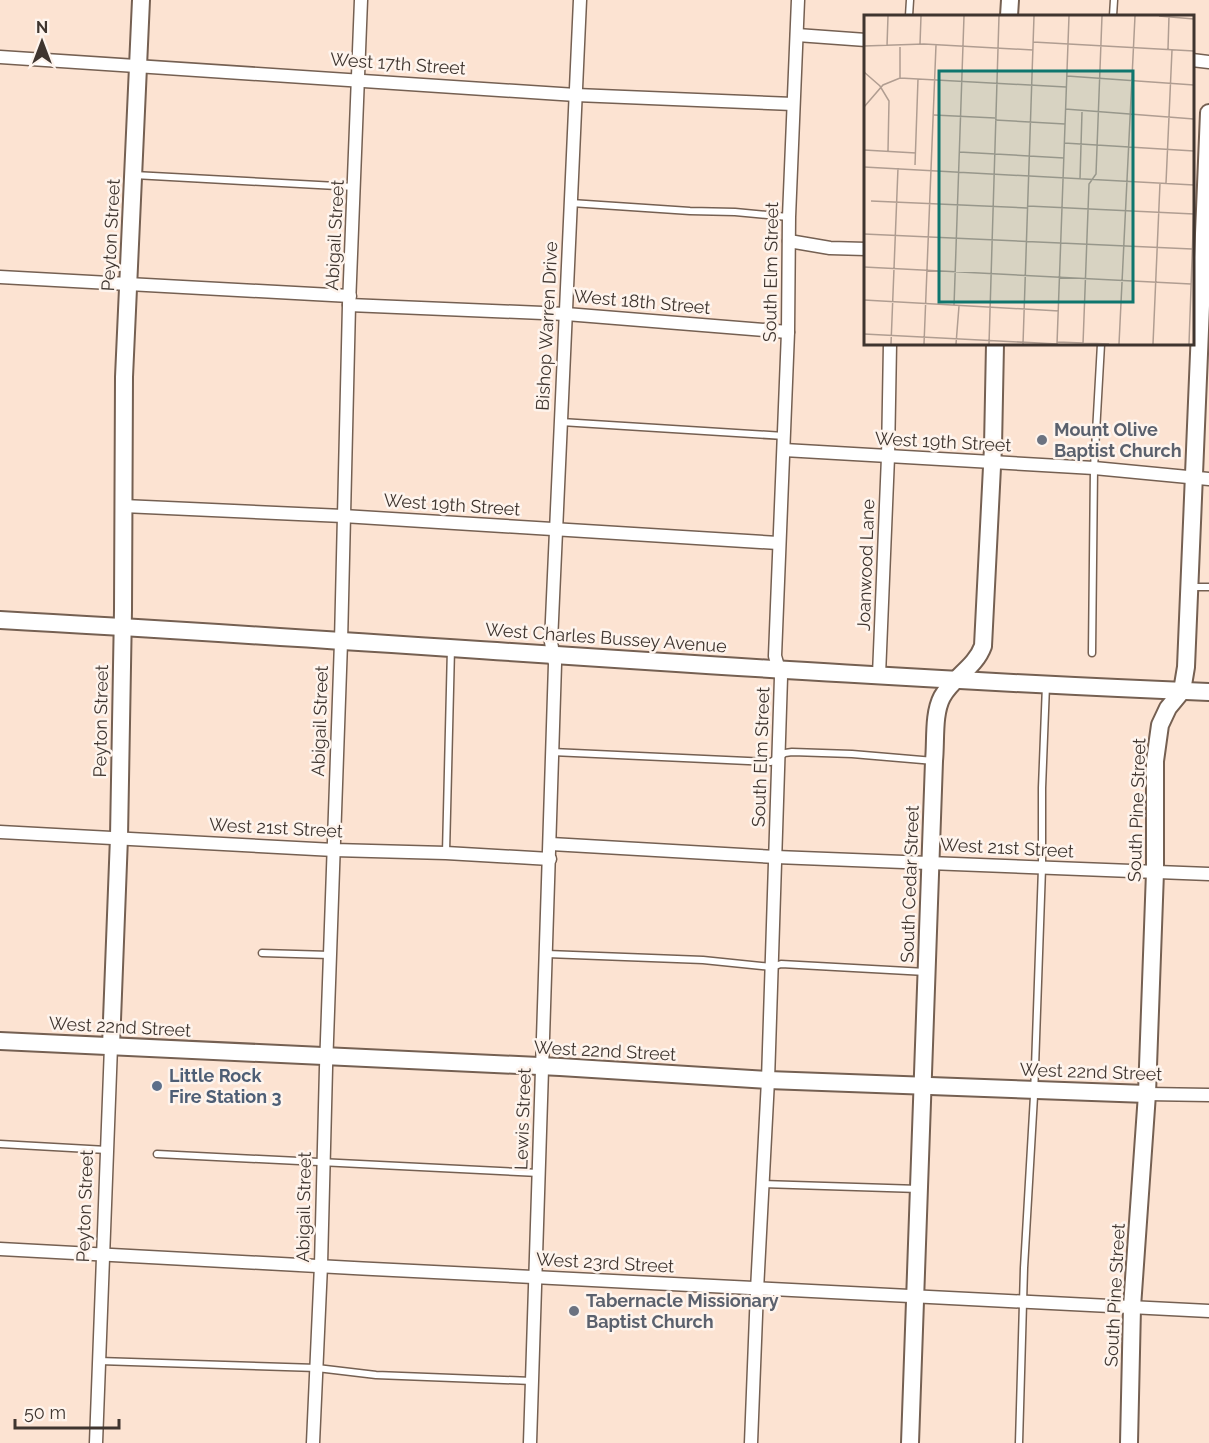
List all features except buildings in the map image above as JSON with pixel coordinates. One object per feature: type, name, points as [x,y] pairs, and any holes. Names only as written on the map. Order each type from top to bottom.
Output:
[{"type":"street","name":"Peyton Street","points":[[96,1443],[118,837],[123,627],[124,377],[141,0]]},
{"type":"street","name":"Abigail Street","points":[[313,1443],[321,1265],[341,642],[349,300],[361,0]]},
{"type":"street","name":"Bishop Warren Drive","points":[[552,653],[580,0]]},
{"type":"street","name":"South Elm Street","points":[[751,1443],[776,857],[781,677],[775,656],[798,0]]},
{"type":"street","points":[[1009,15],[1010,0]]},
{"type":"street","points":[[796,35],[864,40]]},
{"type":"street","name":"West 17th Street","points":[[0,57],[576,95],[793,104]]},
{"type":"street","points":[[1194,60],[1209,62]]},
{"type":"street","name":"South Pine Street","points":[[1129,1443],[1132,1307],[1147,1094],[1157,745],[1162,719],[1182,691],[1202,478],[1204,378],[1202,267],[1209,113]]},
{"type":"street","points":[[789,241],[830,248],[864,249]]},
{"type":"street","name":"West 18th Street","points":[[0,277],[128,283],[788,332]]},
{"type":"street","name":"Joanwood Lane","points":[[879,675],[890,345]]},
{"type":"street","name":"South Cedar Street","points":[[910,1443],[934,761],[938,706],[956,679],[975,662],[983,646],[995,345]]},
{"type":"street","name":"West 19th Street","points":[[784,450],[1094,468],[1202,478]]},
{"type":"street","name":"West 19th Street","points":[[123,506],[343,516],[778,543]]},
{"type":"street","name":"West Charles Bussey Avenue","points":[[0,620],[778,669],[1209,692]]},
{"type":"street","name":"Lewis Street","points":[[530,1443],[551,844],[555,664],[552,653]]},
{"type":"street","name":"West 21st Street","points":[[0,832],[550,859]]},
{"type":"street","name":"West 21st Street","points":[[551,844],[776,857],[1209,874]]},
{"type":"street","name":"West 22nd Street","points":[[0,1041],[768,1080],[1209,1095]]},
{"type":"street","name":"West 23rd Street","points":[[0,1249],[589,1279],[757,1290],[1209,1311]]},
{"type":"lane","points":[[909,15],[910,0]]},
{"type":"lane","points":[[1113,15],[1114,0]]},
{"type":"lane","points":[[133,175],[355,187]]},
{"type":"lane","points":[[571,203],[789,217]]},
{"type":"lane","points":[[1092,653],[1094,468],[1101,345]]},
{"type":"lane","points":[[561,422],[784,436]]},
{"type":"lane","points":[[1190,587],[1209,587]]},
{"type":"lane","points":[[446,853],[451,648]]},
{"type":"lane","points":[[1019,1443],[1042,868],[1046,684]]},
{"type":"lane","points":[[552,752],[771,762],[785,753],[792,752],[934,761]]},
{"type":"lane","points":[[262,953],[331,955]]},
{"type":"lane","points":[[547,954],[703,960],[772,967],[781,964],[927,972]]},
{"type":"lane","points":[[0,1144],[107,1150]]},
{"type":"lane","points":[[157,1154],[540,1173]]},
{"type":"lane","points":[[762,1184],[919,1189]]},
{"type":"lane","points":[[99,1361],[317,1368],[376,1375],[533,1381]]},
{"type":"place","name":"Mount Olive Baptist Church","points":[[1042,440]]},
{"type":"place","name":"Little Rock Fire Station 3","points":[[157,1086]]},
{"type":"place","name":"Tabernacle Missionary Baptist Church","points":[[574,1311]]}]
